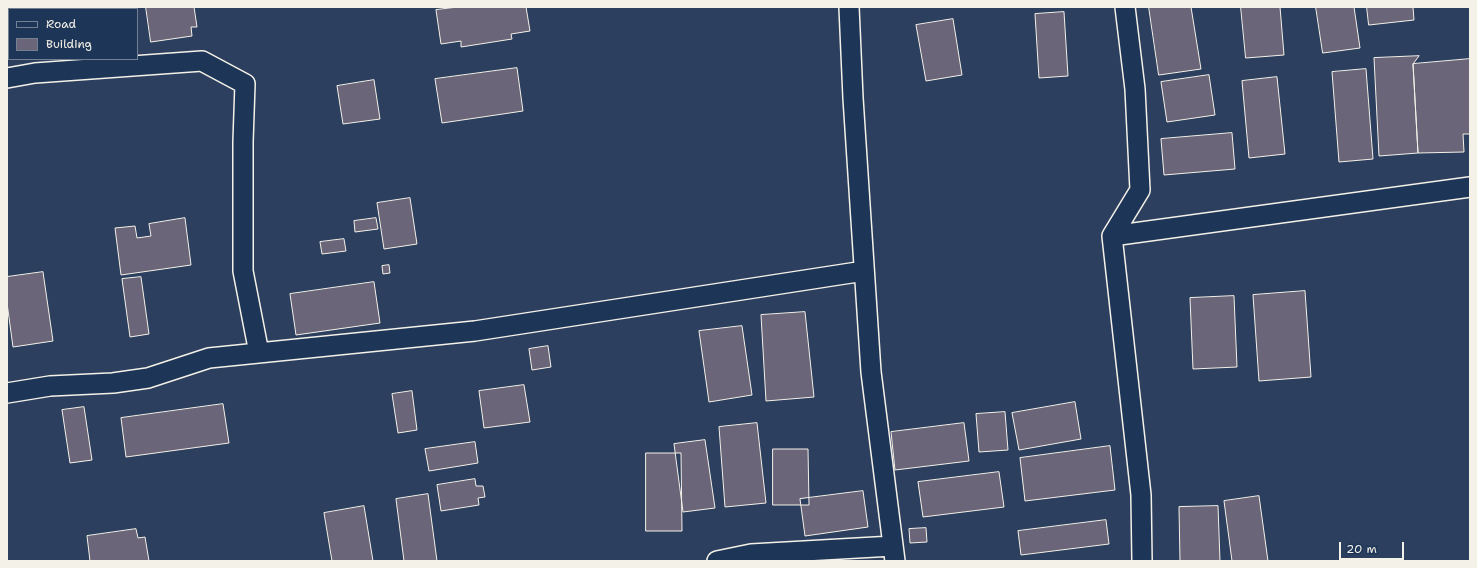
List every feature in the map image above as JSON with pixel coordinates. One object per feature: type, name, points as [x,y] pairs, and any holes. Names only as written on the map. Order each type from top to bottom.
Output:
[{"type":"street","points":[[716,561],[751,554],[894,554],[871,372],[849,7]]},
{"type":"street","points":[[1125,7],[1135,89],[1140,190],[1112,236],[1141,495],[1142,561]]},
{"type":"street","points":[[7,78],[35,74],[202,60],[245,84],[243,142],[243,271],[259,353]]},
{"type":"street","points":[[1112,236],[1470,187]]},
{"type":"street","points":[[7,393],[50,386],[113,383],[148,378],[209,358],[475,331],[864,271]]},
{"type":"building","points":[[146,7],[194,7],[197,27],[191,27],[192,36],[151,42]]},
{"type":"building","points":[[458,7],[526,7],[530,31],[511,34],[512,39],[461,47],[461,41],[441,44],[436,10]]},
{"type":"building","points":[[1149,7],[1191,7],[1201,69],[1159,75]]},
{"type":"building","points":[[1241,7],[1280,7],[1284,55],[1246,58]]},
{"type":"building","points":[[1316,7],[1354,7],[1360,48],[1323,53]]},
{"type":"building","points":[[1367,7],[1413,7],[1414,20],[1369,25]]},
{"type":"building","points":[[1064,12],[1068,76],[1039,78],[1035,14]]},
{"type":"building","points":[[953,19],[962,75],[926,81],[916,25]]},
{"type":"building","points":[[1419,56],[1413,64],[1418,153],[1379,156],[1374,58]]},
{"type":"building","points":[[1470,59],[1470,134],[1463,134],[1464,152],[1418,153],[1413,64]]},
{"type":"building","points":[[517,68],[523,111],[442,123],[435,79]]},
{"type":"building","points":[[1366,69],[1373,159],[1339,162],[1332,72]]},
{"type":"building","points":[[1209,75],[1215,115],[1167,122],[1161,82]]},
{"type":"building","points":[[1277,77],[1285,154],[1249,158],[1242,81]]},
{"type":"building","points":[[374,80],[380,119],[343,124],[337,86]]},
{"type":"building","points":[[1232,133],[1235,169],[1164,175],[1161,139]]},
{"type":"building","points":[[410,198],[417,244],[384,249],[377,203]]},
{"type":"building","points":[[185,218],[191,265],[121,275],[115,228],[135,226],[137,238],[151,236],[149,224]]},
{"type":"building","points":[[376,218],[378,229],[355,232],[354,221]]},
{"type":"building","points":[[344,239],[346,251],[322,254],[320,242]]},
{"type":"building","points":[[389,265],[390,273],[383,274],[382,266]]},
{"type":"building","points":[[43,272],[53,341],[13,347],[7,303],[7,277]]},
{"type":"building","points":[[141,277],[149,334],[130,337],[122,279]]},
{"type":"building","points":[[374,282],[380,323],[296,335],[290,294]]},
{"type":"building","points":[[1305,291],[1311,377],[1259,381],[1253,295]]},
{"type":"building","points":[[1234,296],[1237,367],[1193,369],[1190,298]]},
{"type":"building","points":[[805,312],[814,397],[766,401],[761,315]]},
{"type":"building","points":[[742,326],[752,395],[709,402],[699,331]]},
{"type":"building","points":[[548,346],[551,367],[532,370],[529,349]]},
{"type":"building","points":[[524,385],[530,422],[484,428],[479,391]]},
{"type":"building","points":[[412,391],[417,430],[398,433],[392,394]]},
{"type":"building","points":[[1075,402],[1081,439],[1019,450],[1012,413]]},
{"type":"building","points":[[223,404],[229,443],[126,457],[121,418]]},
{"type":"building","points":[[84,407],[92,460],[70,463],[62,410]]},
{"type":"building","points":[[1005,412],[1008,450],[979,452],[976,414]]},
{"type":"building","points":[[757,423],[766,503],[725,507],[719,427]]},
{"type":"building","points":[[964,423],[969,461],[895,470],[891,432]]},
{"type":"building","points":[[705,440],[715,508],[683,512],[674,444]]},
{"type":"building","points":[[475,442],[478,463],[429,471],[425,449]]},
{"type":"building","points":[[1110,446],[1115,490],[1025,501],[1020,458]]},
{"type":"building","points":[[773,449],[808,449],[809,505],[773,505]]},
{"type":"building","points":[[646,453],[681,453],[682,531],[646,531]]},
{"type":"building","points":[[999,472],[1004,507],[923,517],[918,482]]},
{"type":"building","points":[[475,479],[476,486],[483,486],[485,497],[478,498],[479,505],[441,511],[437,485]]},
{"type":"building","points":[[863,491],[868,527],[805,536],[800,499]]},
{"type":"building","points":[[428,494],[437,561],[404,561],[396,499]]},
{"type":"building","points":[[1259,496],[1268,561],[1232,561],[1224,501]]},
{"type":"building","points":[[364,506],[373,561],[332,561],[324,513]]},
{"type":"building","points":[[1218,506],[1220,561],[1180,561],[1179,507]]},
{"type":"building","points":[[1106,520],[1109,544],[1021,555],[1018,531]]},
{"type":"building","points":[[926,528],[927,542],[910,543],[909,529]]},
{"type":"building","points":[[136,529],[138,538],[145,537],[149,561],[90,561],[87,536]]}]
